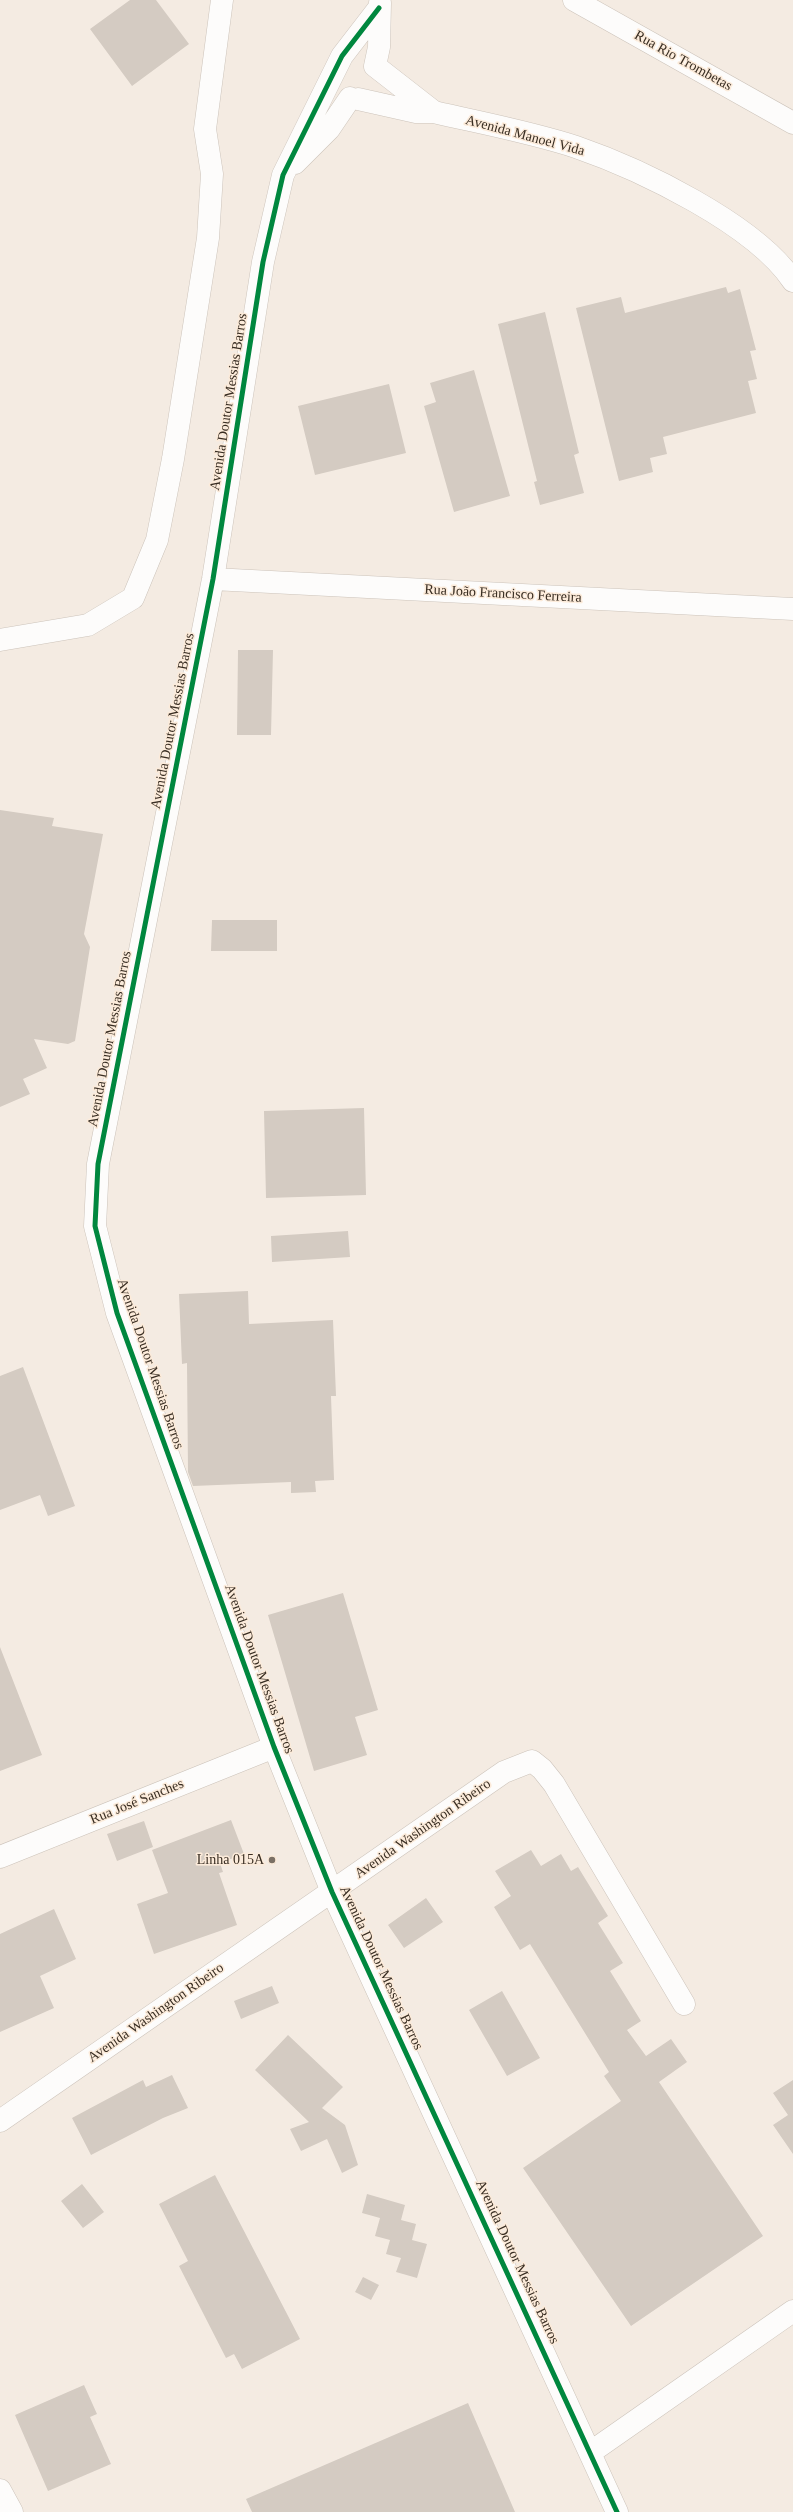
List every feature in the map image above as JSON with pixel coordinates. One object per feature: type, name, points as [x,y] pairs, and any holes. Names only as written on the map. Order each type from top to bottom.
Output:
[{"type":"street","points":[[0,640],[88,625],[133,598],[158,540],[208,238],[212,174],[205,129],[222,0]]},
{"type":"street","name":"Rua Rio Trombetas","points":[[574,0],[793,123]]},
{"type":"street","points":[[283,175],[329,129],[354,98],[371,93],[376,87],[378,80],[376,66],[379,47],[380,4]]},
{"type":"street","points":[[354,98],[338,90],[334,75],[342,56],[380,4]]},
{"type":"street","name":"Avenida Manoel Vida","points":[[336,68],[345,57],[359,55],[371,60],[376,66],[434,112]]},
{"type":"street","name":"Avenida Doutor Messias Barros","points":[[336,68],[283,175],[263,262],[213,579],[98,1164],[95,1226],[117,1313],[274,1747],[332,1892],[591,2452],[617,2512]]},
{"type":"street","name":"Avenida Manoel Vida","points":[[354,98],[416,112],[434,112],[576,147],[665,185],[748,234],[792,280]]},
{"type":"street","name":"Rua João Francisco Ferreira","points":[[213,579],[793,609]]},
{"type":"street","name":"Rua José Sanches","points":[[0,1857],[274,1747]]},
{"type":"street","name":"Avenida Washington Ribeiro","points":[[0,2121],[504,1772],[532,1761],[542,1769],[554,1784],[684,2004]]},
{"type":"street","points":[[591,2452],[793,2310]]},
{"type":"street","points":[[0,2490],[12,2512]]},
{"type":"building","points":[[130,0],[156,0],[189,44],[132,86],[90,29]]},
{"type":"building","points":[[726,287],[728,293],[740,289],[756,350],[750,351],[757,379],[748,381],[756,413],[663,437],[667,454],[650,458],[653,472],[619,481],[576,308],[621,297],[625,313]]},
{"type":"building","points":[[545,312],[579,453],[574,455],[584,493],[540,505],[534,482],[537,481],[498,324]]},
{"type":"building","points":[[474,370],[510,496],[454,512],[424,406],[436,402],[430,383]]},
{"type":"building","points":[[389,384],[406,453],[315,475],[298,406]]},
{"type":"building","points":[[238,650],[273,650],[271,735],[237,735]]},
{"type":"building","points":[[0,810],[54,818],[52,826],[103,834],[84,934],[90,947],[75,1041],[68,1044],[34,1039],[47,1068],[23,1079],[30,1094],[0,1107]]},
{"type":"building","points":[[212,920],[277,920],[277,951],[211,951]]},
{"type":"building","points":[[364,1108],[366,1195],[266,1198],[264,1111]]},
{"type":"building","points":[[348,1231],[350,1257],[272,1262],[271,1236]]},
{"type":"building","points":[[248,1291],[249,1324],[333,1320],[336,1396],[331,1396],[334,1480],[315,1481],[316,1492],[291,1493],[291,1482],[193,1486],[188,1472],[187,1363],[182,1364],[179,1294]]},
{"type":"building","points":[[23,1367],[75,1506],[48,1516],[40,1495],[0,1510],[0,1376]]},
{"type":"building","points":[[343,1593],[378,1710],[355,1717],[367,1755],[314,1771],[268,1615]]},
{"type":"building","points":[[0,1647],[42,1755],[0,1771]]},
{"type":"building","points":[[231,1820],[244,1854],[220,1863],[223,1872],[219,1873],[237,1925],[154,1954],[137,1904],[168,1893],[152,1850]]},
{"type":"building","points":[[144,1821],[153,1847],[117,1861],[107,1834]]},
{"type":"building","points":[[531,1850],[541,1866],[561,1854],[571,1871],[578,1867],[608,1916],[598,1923],[623,1963],[610,1971],[641,2021],[627,2030],[646,2056],[671,2039],[687,2062],[659,2082],[763,2236],[631,2326],[523,2168],[621,2101],[604,2076],[609,2072],[530,1944],[520,1950],[494,1907],[511,1896],[495,1871]]},
{"type":"building","points":[[426,1898],[443,1922],[404,1948],[388,1925]]},
{"type":"building","points":[[54,1909],[76,1959],[40,1976],[54,2008],[0,2032],[0,1934]]},
{"type":"building","points":[[272,1986],[279,2003],[241,2019],[234,2001]]},
{"type":"building","points":[[502,1991],[540,2058],[507,2076],[469,2010]]},
{"type":"building","points":[[288,2035],[343,2087],[322,2108],[345,2125],[358,2165],[342,2173],[327,2139],[301,2151],[290,2129],[309,2122],[255,2070]]},
{"type":"building","points":[[172,2075],[188,2108],[163,2118],[91,2155],[72,2118],[143,2080],[146,2087]]},
{"type":"building","points":[[793,2080],[793,2154],[773,2125],[788,2115],[773,2093]]},
{"type":"building","points":[[215,2175],[300,2339],[242,2369],[234,2354],[226,2358],[179,2266],[188,2261],[159,2204]]},
{"type":"building","points":[[82,2184],[104,2212],[83,2228],[61,2201]]},
{"type":"building","points":[[367,2194],[405,2205],[401,2220],[416,2224],[412,2240],[427,2244],[417,2278],[396,2272],[401,2258],[386,2254],[390,2240],[375,2236],[380,2218],[362,2213]]},
{"type":"building","points":[[363,2277],[379,2285],[371,2300],[355,2292]]},
{"type":"building","points":[[84,2385],[97,2414],[90,2417],[111,2464],[48,2491],[15,2415]]},
{"type":"building","points":[[468,2403],[515,2512],[252,2512],[246,2499]]},
{"type":"cycle path","points":[[379,8],[342,56],[283,175],[263,262],[213,579],[98,1164],[95,1226],[117,1313],[274,1747],[332,1892],[617,2512]]},
{"type":"place","name":"Linha 015A","points":[[272,1860]]}]
